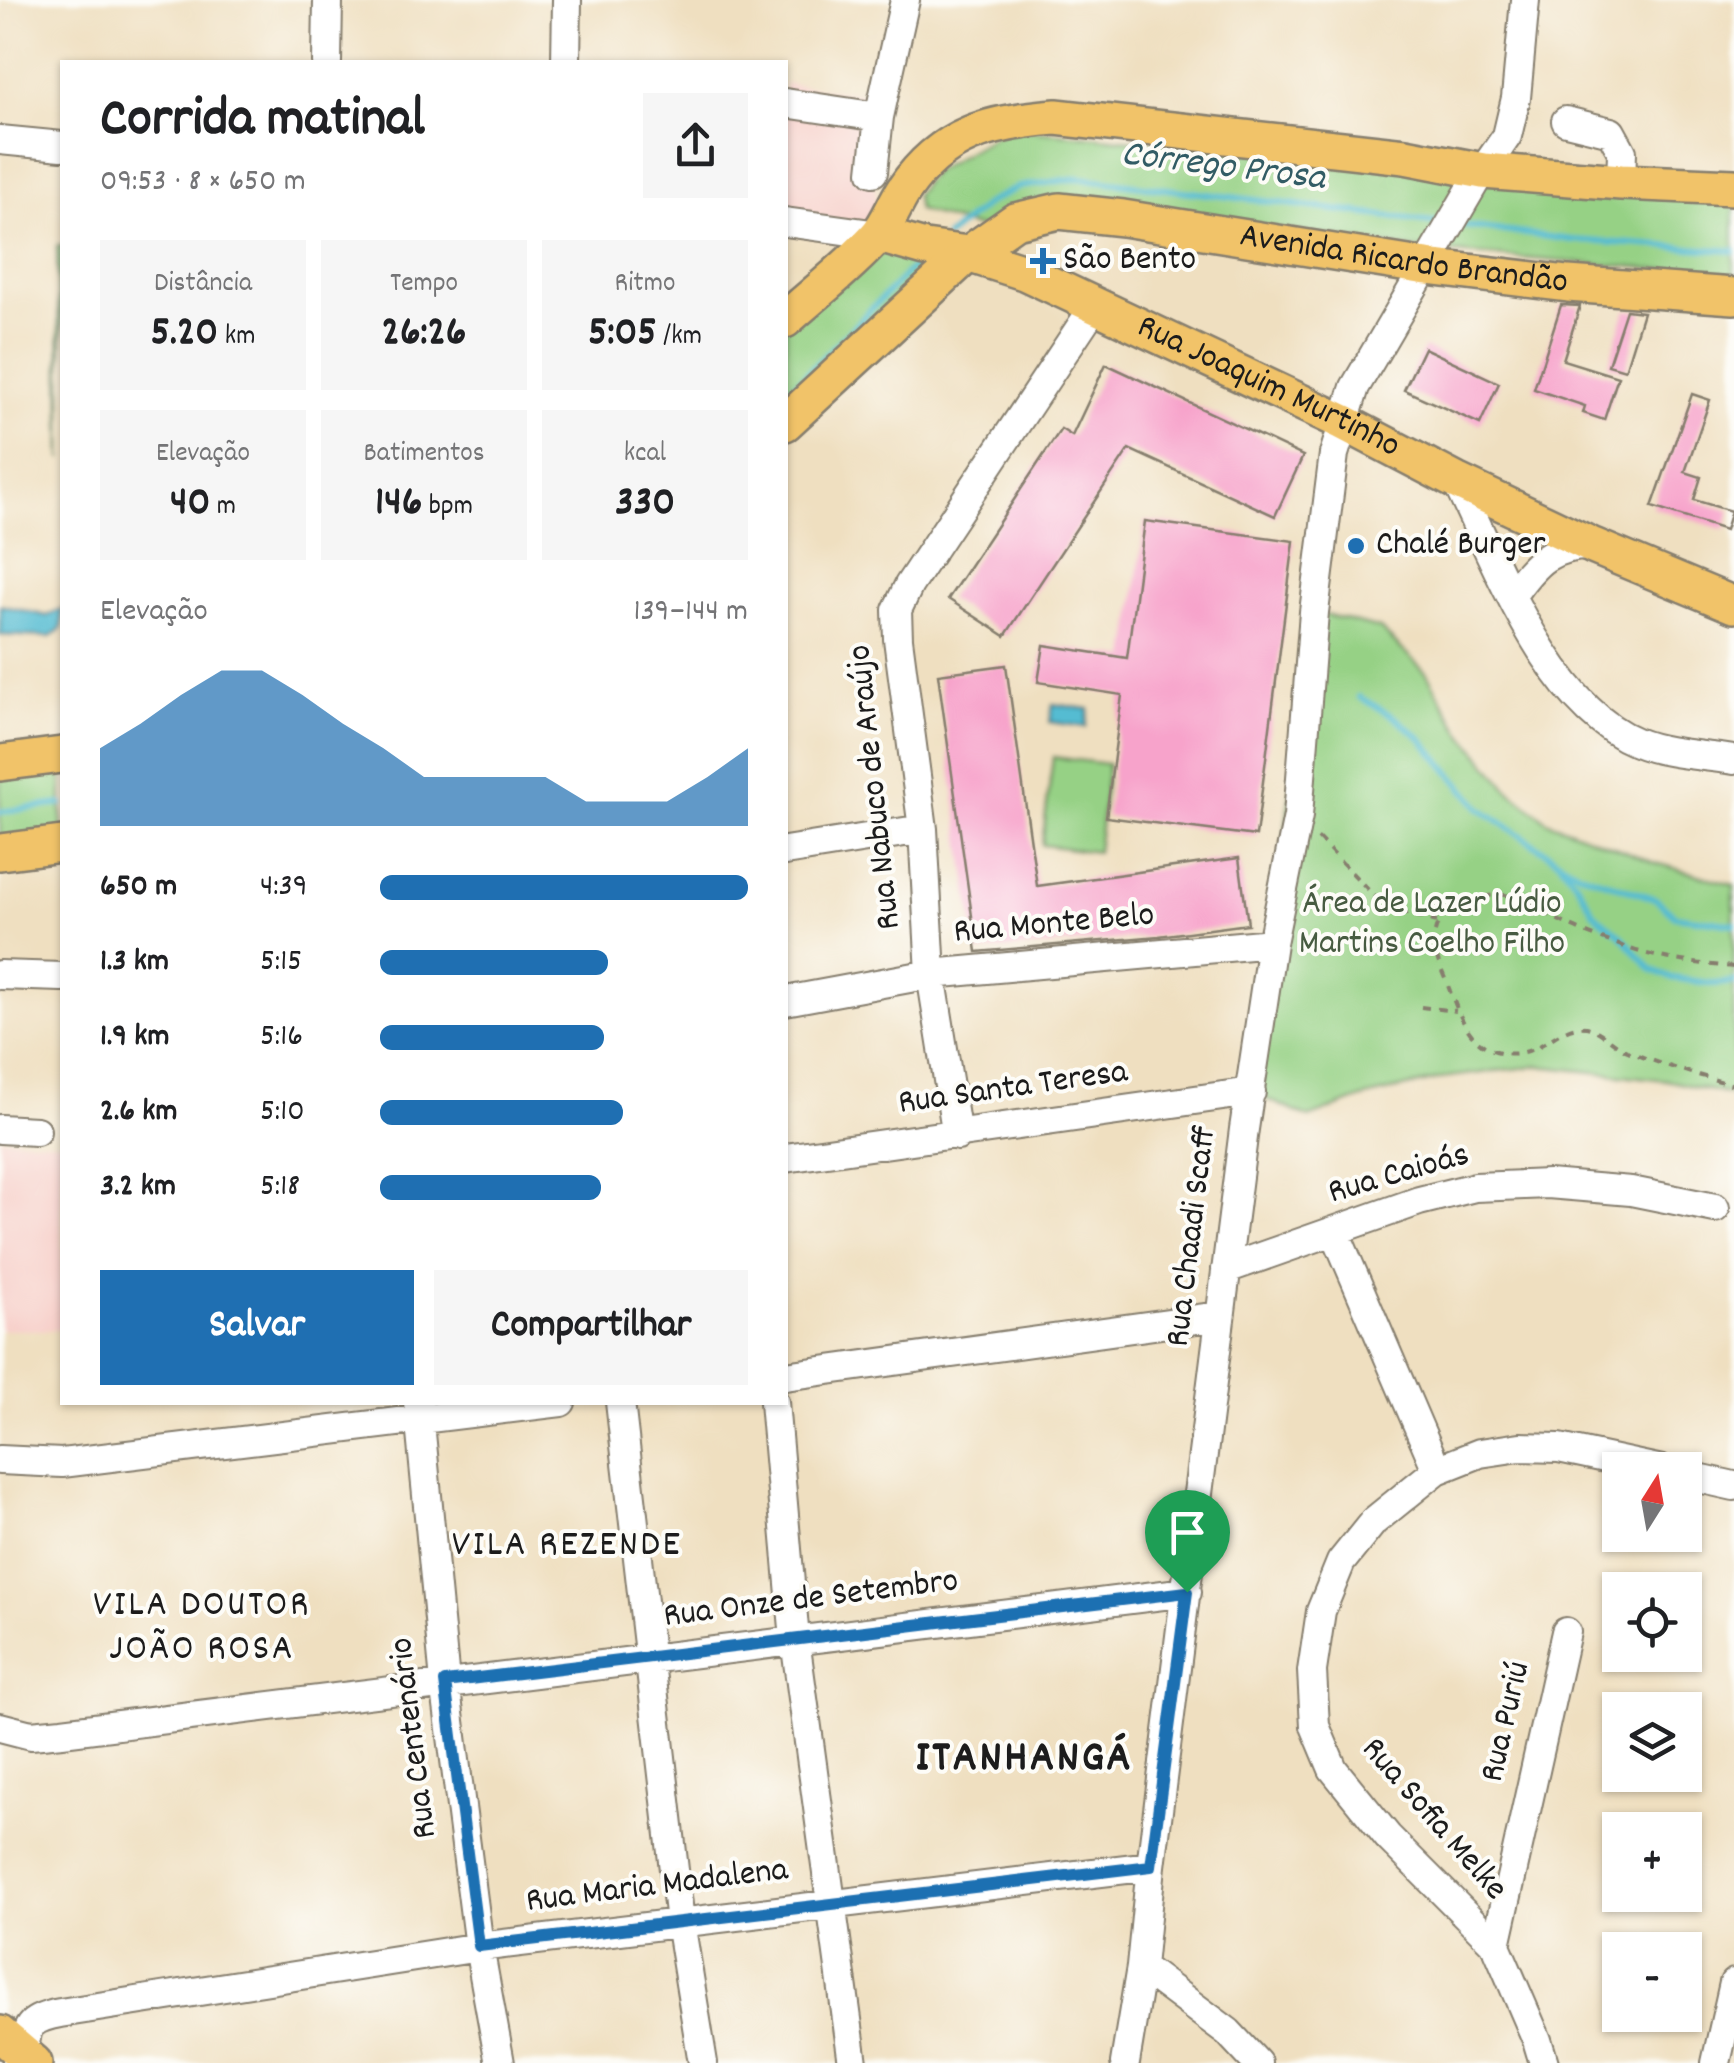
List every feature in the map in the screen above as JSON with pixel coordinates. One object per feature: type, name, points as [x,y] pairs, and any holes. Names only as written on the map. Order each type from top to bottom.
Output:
[{"type":"main road","points":[[788,317],[884,236],[902,193],[924,163],[968,132],[1006,121],[1056,116],[1405,156],[1479,176],[1734,187]]},
{"type":"main road","name":"Avenida Ricardo Brandão","points":[[788,420],[957,252],[1015,221],[1058,211],[1432,257],[1568,284],[1734,296]]},
{"type":"main road","name":"Rua Joaquim Murtinho","points":[[884,236],[1024,272],[1344,422],[1593,546],[1734,604]]},
{"type":"main road","points":[[0,763],[60,755]]},
{"type":"main road","points":[[0,852],[60,844]]},
{"type":"street","points":[[327,60],[328,0]]},
{"type":"street","points":[[566,60],[567,0]]},
{"type":"street","points":[[873,172],[879,117],[906,0]]},
{"type":"street","name":"Rua Chaadi Scaff","points":[[1125,2063],[1141,1968],[1219,1316],[1272,943],[1298,816],[1314,612],[1334,454],[1355,387],[1479,176],[1507,136],[1516,98],[1525,0]]},
{"type":"street","points":[[788,102],[879,117]]},
{"type":"street","points":[[1566,120],[1611,132],[1622,152],[1621,182]]},
{"type":"street","points":[[0,140],[60,146]]},
{"type":"street","name":"Rua Joaquim Murtinho","points":[[788,222],[884,236]]},
{"type":"street","name":"Rua Nabuco de Araújo","points":[[956,1136],[931,974],[924,829],[898,639],[898,610],[910,585],[1094,306]]},
{"type":"street","points":[[1456,481],[1512,595],[1556,674],[1578,702],[1607,727],[1638,743],[1734,760]]},
{"type":"street","points":[[1512,595],[1530,568],[1544,557],[1572,545],[1593,546]]},
{"type":"street","points":[[788,851],[924,829]]},
{"type":"street","name":"Rua Monte Belo","points":[[788,999],[931,974],[1272,943]]},
{"type":"street","points":[[0,975],[60,977]]},
{"type":"street","name":"Rua Santa Teresa","points":[[788,1158],[1251,1092]]},
{"type":"street","points":[[0,1129],[36,1131]]},
{"type":"street","name":"Rua Caioás","points":[[1226,1269],[1419,1202],[1475,1187],[1548,1184],[1630,1191],[1715,1208]]},
{"type":"street","points":[[1335,1232],[1437,1470]]},
{"type":"street","points":[[788,1376],[1219,1316]]},
{"type":"street","points":[[0,1460],[62,1463],[419,1412],[518,1405]]},
{"type":"street","points":[[620,1405],[680,1922],[703,2063]]},
{"type":"street","points":[[774,1405],[795,1640],[852,2063]]},
{"type":"street","name":"Rua Centenário","points":[[419,1412],[445,1682],[479,1946],[500,2063]]},
{"type":"street","name":"Rua Sofia Melke","points":[[1544,2063],[1496,1945],[1388,1836],[1333,1769],[1314,1726],[1312,1671],[1321,1611],[1340,1562],[1374,1522],[1437,1470],[1480,1453],[1520,1447],[1559,1448],[1602,1457]]},
{"type":"street","points":[[1702,1479],[1734,1486]]},
{"type":"street","name":"Rua Onze de Setembro","points":[[0,1727],[31,1735],[62,1732],[1187,1592]]},
{"type":"street","name":"Rua Puriú","points":[[1496,1945],[1566,1632]]},
{"type":"street","name":"Rua Maria Madalena","points":[[19,2054],[32,2023],[44,2016],[479,1946],[1151,1866]]},
{"type":"street","points":[[1141,1968],[1228,2032],[1258,2063]]},
{"type":"street","points":[[1716,2063],[1734,1982]]},
{"type":"path","points":[[1298,816],[1386,908],[1439,923]]},
{"type":"path","points":[[1734,967],[1646,954],[1558,920],[1528,901],[1505,895],[1460,902],[1443,915],[1434,933],[1436,952],[1458,1012],[1474,1039],[1494,1050],[1518,1054],[1538,1049],[1569,1030],[1587,1027],[1653,1062],[1734,1086]]},
{"type":"path","points":[[1421,1007],[1458,1012]]},
{"type":"shaded area","points":[[788,83],[885,98],[873,172],[879,235],[788,222]]},
{"type":"shaded area","points":[[0,1138],[60,1142],[60,1330],[0,1330]]},
{"type":"green space","points":[[1008,128],[1734,199],[1734,275],[1429,251],[1104,204],[985,227],[918,210],[915,195],[933,172]]},
{"type":"green space","points":[[879,235],[968,254],[788,420],[788,317]]},
{"type":"green space","points":[[57,246],[60,246],[60,374]]},
{"type":"green space","name":"Área de Lazer Lúdio Martins Coelho Filho","points":[[1314,612],[1380,629],[1426,672],[1459,729],[1510,791],[1547,821],[1653,862],[1734,885],[1734,1096],[1666,1080],[1538,1066],[1449,1077],[1362,1098],[1309,1118],[1251,1092]]},
{"type":"green space","points":[[60,755],[60,844],[0,852],[0,763]]},
{"type":"green space","points":[[1053,757],[1108,764],[1097,852],[1042,845]]},
{"type":"water","points":[[0,605],[47,616],[60,610],[60,630],[50,637],[0,635]]},
{"type":"water","points":[[1053,704],[1089,709],[1086,727],[1050,722]]},
{"type":"building","points":[[1561,305],[1580,306],[1563,360],[1618,377],[1604,420],[1583,413],[1585,406],[1534,389]]},
{"type":"building","points":[[1626,310],[1643,312],[1625,370],[1608,365]]},
{"type":"building","points":[[1424,348],[1499,383],[1480,424],[1404,390]]},
{"type":"building","points":[[1106,364],[1303,456],[1275,516],[1129,449],[1005,636],[948,599],[1061,429],[1072,436]]},
{"type":"building","points":[[1692,394],[1710,400],[1685,472],[1701,477],[1694,500],[1731,511],[1725,530],[1652,507]]},
{"type":"building","points":[[1145,521],[1294,541],[1256,836],[1106,817],[1122,695],[1038,682],[1044,645],[1127,658]]},
{"type":"building","points":[[1006,665],[1037,886],[1239,858],[1248,924],[977,952],[938,674]]},
{"type":"waterway","name":"Córrego Prosa","points":[[946,237],[989,202],[1019,187],[1079,178],[1440,223]]},
{"type":"waterway","name":"Córrego Prosa","points":[[1457,225],[1572,240],[1734,251]]},
{"type":"waterway","name":"Córrego Prosa","points":[[788,392],[922,258]]},
{"type":"waterway","points":[[1359,697],[1421,738],[1481,809],[1558,860],[1580,873],[1656,899],[1675,916],[1734,924]]},
{"type":"waterway","name":"Córrego Prosa","points":[[0,812],[60,804]]},
{"type":"waterway","points":[[1562,865],[1594,913],[1620,934],[1651,969],[1672,978],[1716,984],[1734,982]]},
{"type":"place","name":"São Bento","points":[[1043,261]]},
{"type":"place","name":"Chalé Burger","points":[[1356,546]]},
{"type":"district","name":"VILA REZENDE","points":[[567,1546]]},
{"type":"district","name":"VILA DOUTOR JOÃO ROSA","points":[[202,1628]]},
{"type":"district","name":"ITANHANGÁ","points":[[1024,1760]]},
{"type":"route","points":[[1187,1592],[1151,1866],[479,1946],[445,1682],[1187,1592]]}]
